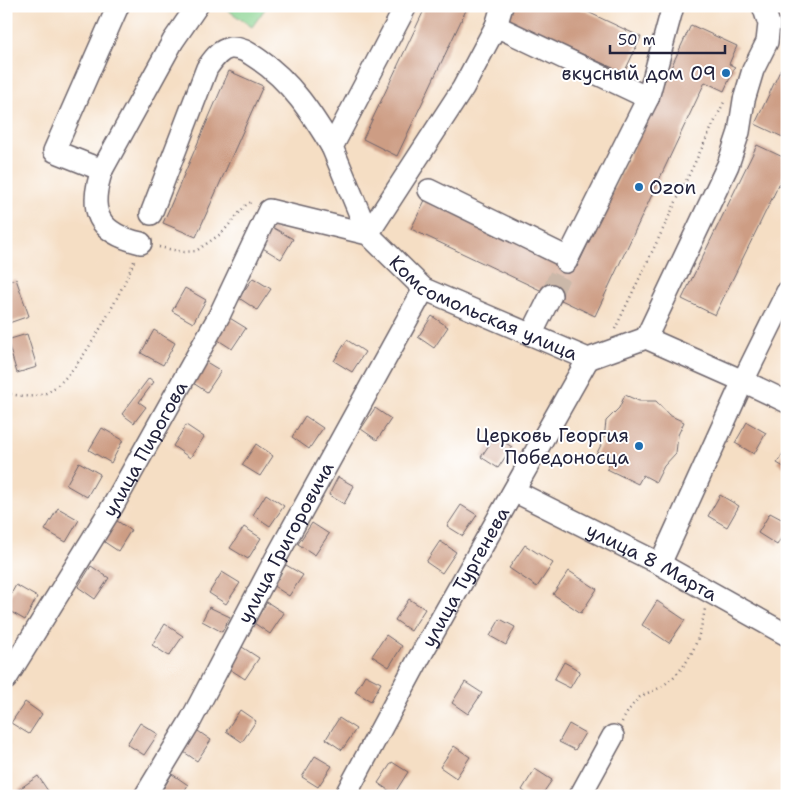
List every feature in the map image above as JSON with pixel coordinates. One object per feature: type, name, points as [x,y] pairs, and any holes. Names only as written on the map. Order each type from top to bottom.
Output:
[{"type":"street","points":[[102,170],[54,151],[118,6]]},
{"type":"street","points":[[141,243],[123,239],[107,229],[96,212],[96,188],[102,170],[173,41],[197,6]]},
{"type":"street","points":[[332,147],[406,6]]},
{"type":"street","points":[[429,190],[567,260],[648,98],[673,6]]},
{"type":"street","points":[[763,6],[769,24],[767,42],[751,78],[744,100],[739,132],[728,165],[646,338],[743,380],[787,402]]},
{"type":"street","points":[[368,234],[462,88],[499,16],[648,98]]},
{"type":"street","points":[[151,214],[207,68],[216,55],[229,48],[244,50],[281,76],[305,105],[332,147],[368,234]]},
{"type":"street","points":[[269,210],[368,234]]},
{"type":"street","name":"улица Пирогова","points":[[6,679],[114,504],[219,316],[269,210]]},
{"type":"street","name":"Комсомольская улица","points":[[368,234],[424,289],[531,335],[596,356],[646,338]]},
{"type":"street","name":"улица Григоровича","points":[[145,796],[191,720],[276,558],[424,289]]},
{"type":"street","points":[[660,564],[743,380],[787,292]]},
{"type":"street","points":[[531,335],[550,295]]},
{"type":"street","name":"улица Тургенева","points":[[344,796],[418,660],[514,491],[596,356]]},
{"type":"street","name":"улица 8 Марта","points":[[514,491],[660,564],[787,635]]},
{"type":"street","points":[[580,796],[613,736]]},
{"type":"path","points":[[596,356],[725,101]]},
{"type":"path","points":[[6,393],[24,397],[47,393],[67,378],[83,356],[116,300],[141,243],[184,252],[196,251],[222,233],[246,204],[253,201],[260,203],[269,210]]},
{"type":"path","points":[[613,736],[640,697],[660,687],[680,671],[693,653],[701,630],[708,591]]},
{"type":"green space","points":[[222,6],[267,6],[252,27]]},
{"type":"building","points":[[426,6],[468,6],[397,156],[363,139]]},
{"type":"building","points":[[509,6],[575,6],[641,37],[624,73],[503,18]]},
{"type":"building","points":[[691,25],[737,46],[729,64],[735,67],[724,91],[705,82],[595,316],[411,229],[427,196],[577,267]]},
{"type":"building","points":[[787,56],[787,139],[755,124]]},
{"type":"building","points":[[229,71],[263,86],[196,237],[163,223]]},
{"type":"building","points":[[757,145],[787,159],[787,168],[715,315],[682,299]]},
{"type":"building","points":[[272,227],[293,239],[281,259],[261,247]]},
{"type":"building","points":[[253,278],[271,289],[257,310],[239,298]]},
{"type":"building","points":[[16,279],[29,316],[6,324],[6,282]]},
{"type":"building","points":[[185,288],[206,300],[193,323],[172,311]]},
{"type":"building","points":[[432,316],[448,327],[434,348],[418,337]]},
{"type":"building","points":[[228,317],[246,328],[232,349],[215,338]]},
{"type":"building","points":[[154,330],[175,343],[163,365],[141,353]]},
{"type":"building","points":[[27,334],[37,367],[17,373],[7,340]]},
{"type":"building","points":[[347,340],[365,352],[352,372],[334,361]]},
{"type":"building","points":[[203,360],[221,371],[207,392],[190,381]]},
{"type":"building","points":[[149,378],[154,382],[139,402],[146,407],[134,423],[122,414]]},
{"type":"building","name":"Церковь Георгия Победоносца","points":[[625,395],[639,401],[656,401],[669,415],[684,422],[678,435],[676,453],[664,466],[656,482],[643,475],[638,484],[607,469],[610,462],[596,455],[604,439],[606,421],[619,408]]},
{"type":"building","points":[[375,408],[391,419],[377,440],[361,429]]},
{"type":"building","points":[[305,416],[323,428],[309,449],[292,437]]},
{"type":"building","points":[[747,422],[766,433],[754,454],[735,443]]},
{"type":"building","points":[[186,425],[204,437],[190,458],[173,446]]},
{"type":"building","points":[[102,428],[123,440],[111,463],[89,450]]},
{"type":"building","points":[[495,436],[512,447],[498,468],[481,457]]},
{"type":"building","points":[[256,444],[273,456],[260,476],[242,465]]},
{"type":"building","points":[[787,447],[787,469],[777,463]]},
{"type":"building","points":[[79,462],[100,474],[87,497],[66,485]]},
{"type":"building","points":[[338,477],[354,486],[344,504],[329,495]]},
{"type":"building","points":[[266,494],[284,506],[270,526],[253,515]]},
{"type":"building","points":[[720,495],[739,506],[727,527],[708,516]]},
{"type":"building","points":[[461,505],[477,515],[463,536],[447,526]]},
{"type":"building","points":[[58,508],[79,520],[66,542],[45,530]]},
{"type":"building","points":[[770,513],[787,522],[787,528],[777,545],[758,533]]},
{"type":"building","points":[[114,519],[131,530],[118,551],[100,539]]},
{"type":"building","points":[[312,523],[329,534],[315,555],[298,544]]},
{"type":"building","points":[[244,527],[261,538],[248,559],[230,548]]},
{"type":"building","points":[[440,541],[456,552],[442,573],[426,562]]},
{"type":"building","points":[[525,545],[553,563],[537,587],[509,568]]},
{"type":"building","points":[[286,565],[303,575],[289,596],[272,585]]},
{"type":"building","points":[[91,566],[109,578],[95,599],[78,587]]},
{"type":"building","points":[[569,571],[597,589],[581,613],[553,594]]},
{"type":"building","points":[[222,572],[240,583],[226,604],[209,593]]},
{"type":"building","points":[[16,585],[37,597],[25,620],[6,609],[6,603]]},
{"type":"building","points":[[409,599],[425,609],[411,631],[395,620]]},
{"type":"building","points":[[657,601],[685,620],[669,643],[642,625]]},
{"type":"building","points":[[267,602],[284,613],[270,634],[254,623]]},
{"type":"building","points":[[209,607],[230,617],[222,632],[202,621]]},
{"type":"building","points":[[500,619],[515,627],[506,645],[490,636]]},
{"type":"building","points":[[165,624],[183,636],[169,656],[152,645]]},
{"type":"building","points":[[386,635],[402,646],[389,667],[372,656]]},
{"type":"building","points":[[242,647],[259,658],[245,679],[228,668]]},
{"type":"building","points":[[564,662],[580,671],[570,688],[554,680]]},
{"type":"building","points":[[365,675],[381,683],[371,701],[355,692]]},
{"type":"building","points":[[465,682],[482,693],[468,714],[452,703]]},
{"type":"building","points":[[25,702],[42,714],[29,734],[11,723]]},
{"type":"building","points":[[240,710],[256,721],[242,742],[226,731]]},
{"type":"building","points":[[339,718],[356,729],[342,750],[326,739]]},
{"type":"building","points":[[140,723],[158,734],[144,755],[127,744]]},
{"type":"building","points":[[569,724],[585,733],[575,750],[559,742]]},
{"type":"building","points":[[195,729],[211,740],[197,761],[181,750]]},
{"type":"building","points":[[454,746],[470,757],[456,778],[440,767]]},
{"type":"building","points":[[315,756],[332,766],[318,787],[302,777]]},
{"type":"building","points":[[392,762],[408,772],[394,794],[378,783]]},
{"type":"building","points":[[535,769],[552,780],[541,796],[530,796],[522,790]]},
{"type":"building","points":[[172,774],[188,785],[181,796],[159,796]]},
{"type":"building","points":[[38,776],[50,794],[47,796],[22,796],[18,790]]},
{"type":"tunnel","points":[[551,295],[566,262]]},
{"type":"place","name":"вкусный дом 09","points":[[726,73]]},
{"type":"place","name":"Ozon","points":[[639,187]]},
{"type":"place","name":"Церковь Георгия Победоносца","points":[[639,446]]}]
